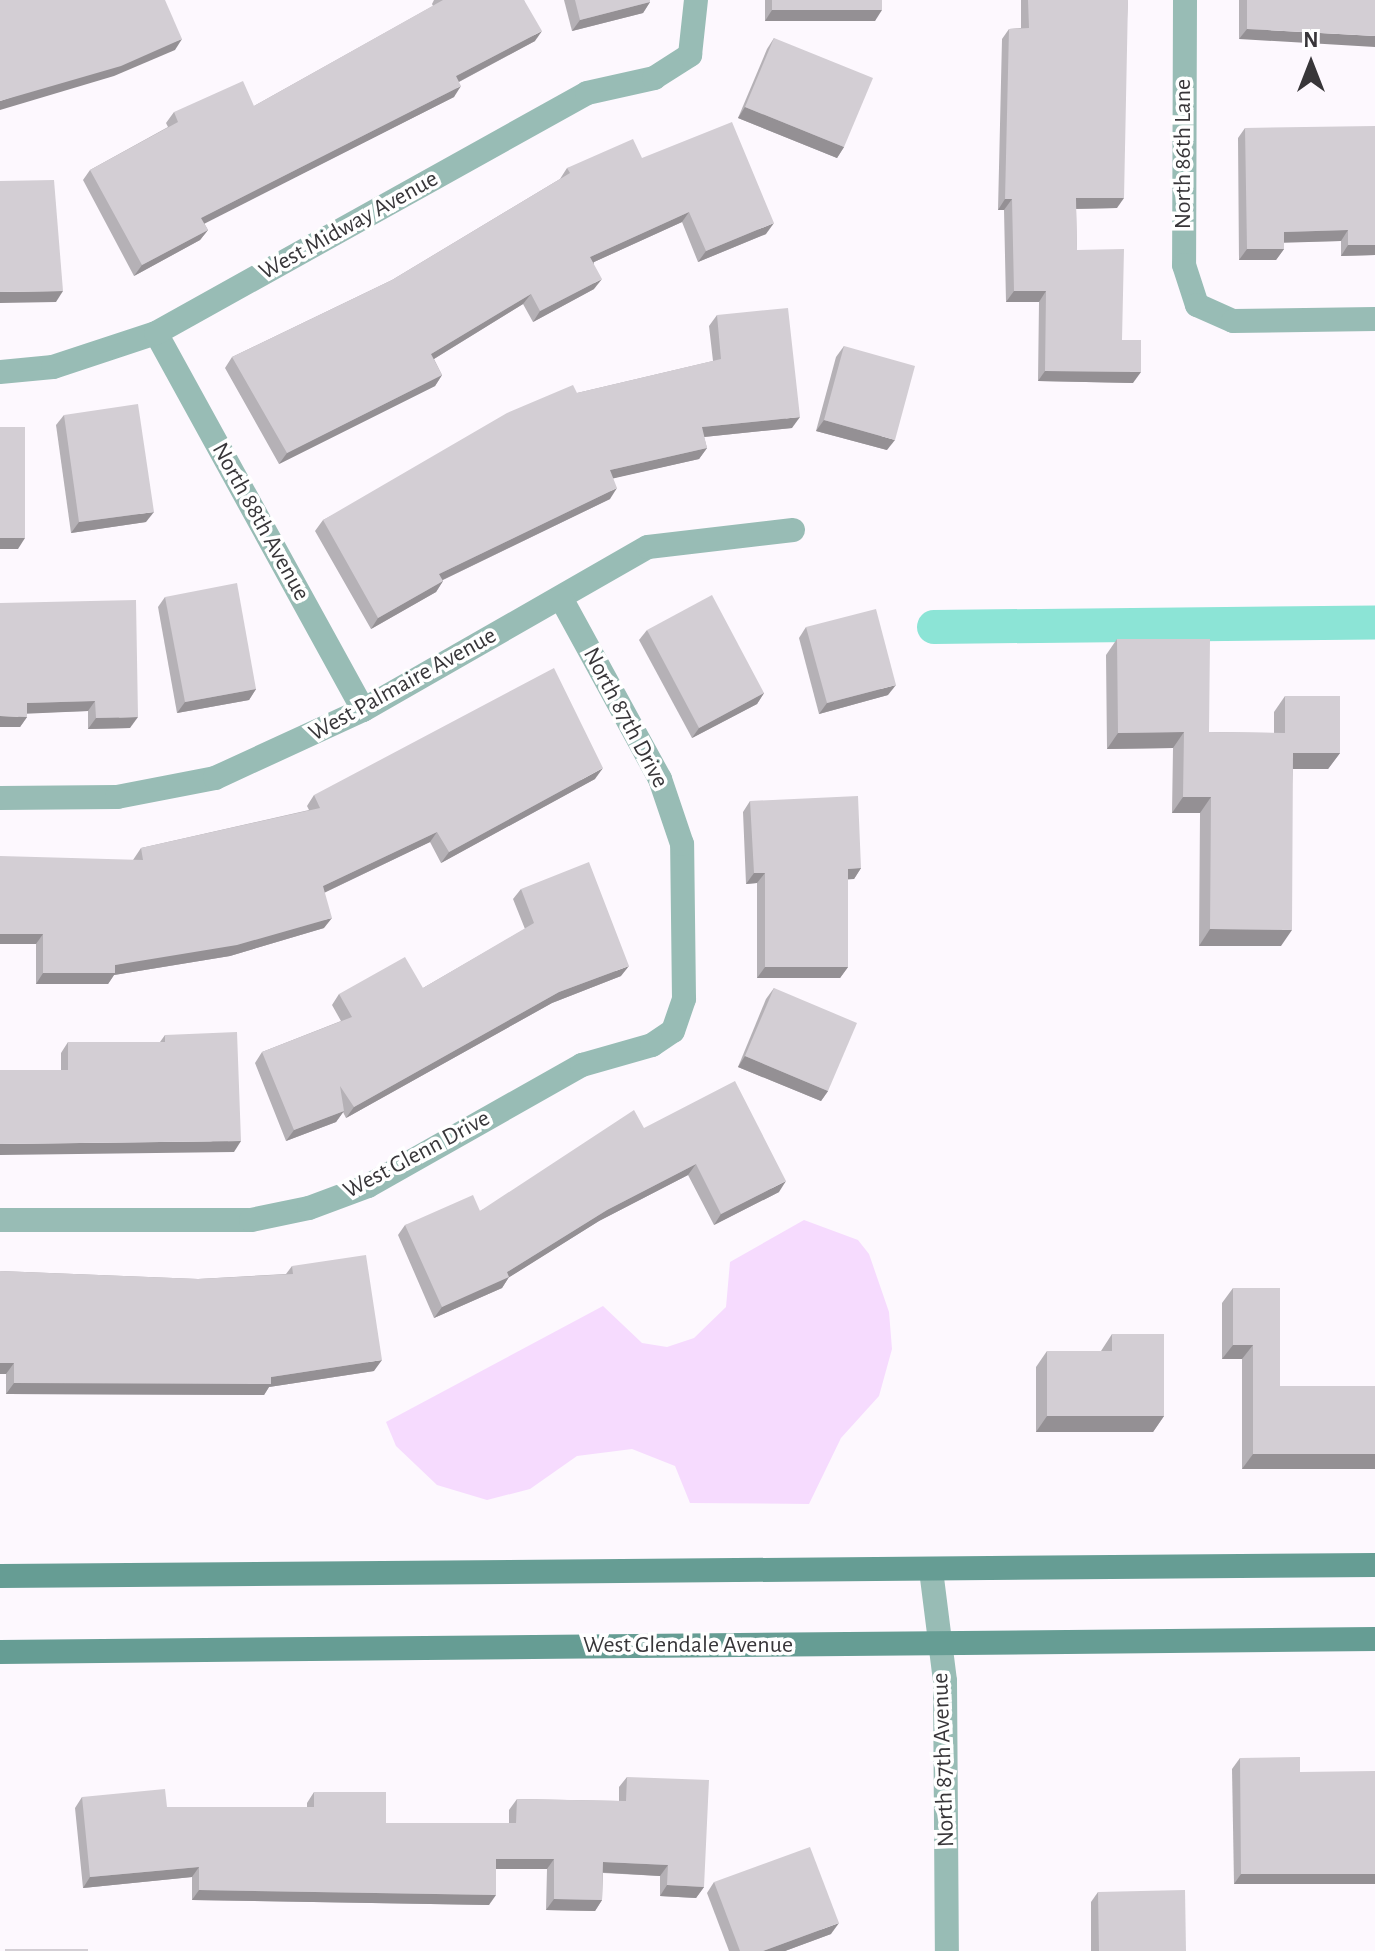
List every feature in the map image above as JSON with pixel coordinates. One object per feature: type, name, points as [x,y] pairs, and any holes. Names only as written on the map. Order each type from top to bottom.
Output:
[{"type":"main road","points":[[0,1576],[1375,1565]]},
{"type":"main road","name":"West Glendale Avenue","points":[[0,1652],[1375,1639]]},
{"type":"street","name":"West Midway Avenue","points":[[0,372],[53,367],[156,333],[587,93],[654,78],[690,55],[696,0]]},
{"type":"street","name":"North 86th Lane","points":[[1185,0],[1184,265],[1197,305],[1233,321],[1375,319]]},
{"type":"street","name":"North 88th Avenue","points":[[156,333],[363,710]]},
{"type":"street","name":"West Palmaire Avenue","points":[[0,798],[166,791],[259,762],[363,710],[648,547],[793,530]]},
{"type":"street","name":"North 87th Drive","points":[[561,598],[660,779],[682,844],[684,999],[673,1031]]},
{"type":"street","name":"West Glenn Drive","points":[[0,1220],[251,1220],[309,1208],[368,1186],[582,1065],[652,1045],[673,1031]]},
{"type":"street","name":"North 87th Avenue","points":[[931,1570],[946,1693],[947,1951]]},
{"type":"shaded area","points":[[804,1220],[858,1240],[869,1254],[889,1312],[892,1349],[879,1396],[841,1438],[809,1504],[690,1503],[675,1466],[632,1449],[577,1456],[530,1489],[487,1500],[437,1485],[396,1446],[386,1422],[603,1306],[642,1343],[667,1347],[694,1338],[726,1307],[730,1262]]},
{"type":"building","points":[[0,0],[165,0],[182,39],[121,66],[0,101]]},
{"type":"building","points":[[443,0],[524,0],[542,31],[456,76],[461,86],[201,218],[208,230],[142,265],[90,170],[178,122],[174,112],[243,81],[254,106]]},
{"type":"building","points":[[575,0],[650,0],[650,2],[580,20]]},
{"type":"building","points":[[772,0],[882,0],[882,10],[772,10]]},
{"type":"building","points":[[1028,0],[1128,0],[1124,198],[1076,198],[1077,250],[1124,249],[1122,340],[1141,340],[1141,372],[1045,371],[1046,291],[1014,291],[1012,199],[1005,199],[1009,29],[1029,28]]},
{"type":"building","points":[[1247,0],[1375,0],[1375,36],[1247,29]]},
{"type":"building","points":[[774,38],[873,78],[844,147],[745,107]]},
{"type":"building","points":[[732,122],[774,223],[706,251],[689,212],[590,257],[602,279],[540,311],[531,294],[431,354],[442,375],[287,453],[232,357],[392,280],[570,173],[567,168],[633,139],[642,158]]},
{"type":"building","points":[[1375,126],[1375,245],[1348,245],[1348,230],[1284,232],[1284,249],[1247,249],[1245,128]]},
{"type":"building","points":[[54,180],[63,291],[0,292],[0,181]]},
{"type":"building","points":[[788,308],[800,417],[702,427],[707,448],[610,470],[617,488],[439,574],[443,581],[378,618],[323,520],[507,413],[573,385],[577,393],[721,359],[717,315]]},
{"type":"building","points":[[844,346],[915,366],[895,440],[824,420]]},
{"type":"building","points":[[138,404],[154,512],[79,522],[64,415]]},
{"type":"building","points":[[0,427],[25,427],[25,538],[0,538]]},
{"type":"building","points":[[237,583],[256,689],[185,702],[165,597]]},
{"type":"building","points":[[712,595],[764,693],[699,728],[647,630]]},
{"type":"building","points":[[136,600],[138,717],[96,718],[95,701],[27,703],[27,717],[0,716],[0,603]]},
{"type":"building","points":[[876,609],[896,685],[827,703],[806,627]]},
{"type":"building","points":[[1117,639],[1210,639],[1209,732],[1285,733],[1285,696],[1340,696],[1340,753],[1293,753],[1292,930],[1210,929],[1211,797],[1183,797],[1184,732],[1118,733]]},
{"type":"building","points":[[554,668],[603,768],[449,852],[437,832],[323,886],[332,918],[237,945],[115,965],[115,973],[43,973],[43,934],[0,934],[0,856],[143,860],[141,848],[320,808],[314,795]]},
{"type":"building","points":[[858,796],[861,868],[848,869],[848,967],[765,967],[765,873],[754,873],[750,801]]},
{"type":"building","points":[[589,862],[629,966],[559,992],[354,1107],[340,1086],[344,1111],[294,1130],[262,1052],[352,1017],[339,994],[405,957],[423,988],[534,923],[521,889]]},
{"type":"building","points":[[774,988],[857,1023],[828,1091],[745,1056]]},
{"type":"building","points":[[237,1032],[241,1141],[0,1144],[0,1070],[68,1070],[68,1042],[165,1042],[165,1035]]},
{"type":"building","points":[[735,1081],[786,1181],[721,1214],[696,1164],[607,1210],[507,1272],[509,1277],[442,1307],[405,1225],[473,1195],[480,1211],[634,1110],[644,1128]]},
{"type":"building","points":[[366,1255],[382,1360],[271,1377],[271,1384],[14,1383],[14,1363],[0,1363],[0,1271],[198,1279],[293,1274],[292,1266]]},
{"type":"building","points":[[1233,1288],[1280,1288],[1280,1386],[1375,1386],[1375,1454],[1253,1454],[1253,1345],[1233,1345]]},
{"type":"building","points":[[1112,1334],[1164,1334],[1164,1416],[1047,1416],[1047,1351],[1112,1351]]},
{"type":"building","points":[[1300,1757],[1300,1772],[1375,1771],[1375,1874],[1241,1874],[1240,1758]]},
{"type":"building","points":[[627,1777],[709,1780],[704,1887],[667,1885],[668,1865],[603,1862],[602,1900],[554,1899],[554,1859],[496,1859],[496,1895],[199,1890],[199,1867],[90,1877],[82,1797],[165,1789],[167,1807],[314,1807],[314,1792],[386,1792],[386,1823],[516,1823],[517,1799],[626,1801]]},
{"type":"building","points":[[810,1847],[839,1923],[763,1951],[740,1951],[714,1882]]},
{"type":"building","points":[[1185,1890],[1186,1951],[1099,1951],[1098,1892]]},
{"type":"building","points":[[88,1949],[88,1951],[5,1951]]},
{"type":"waterway","points":[[934,627],[1375,622]]}]
